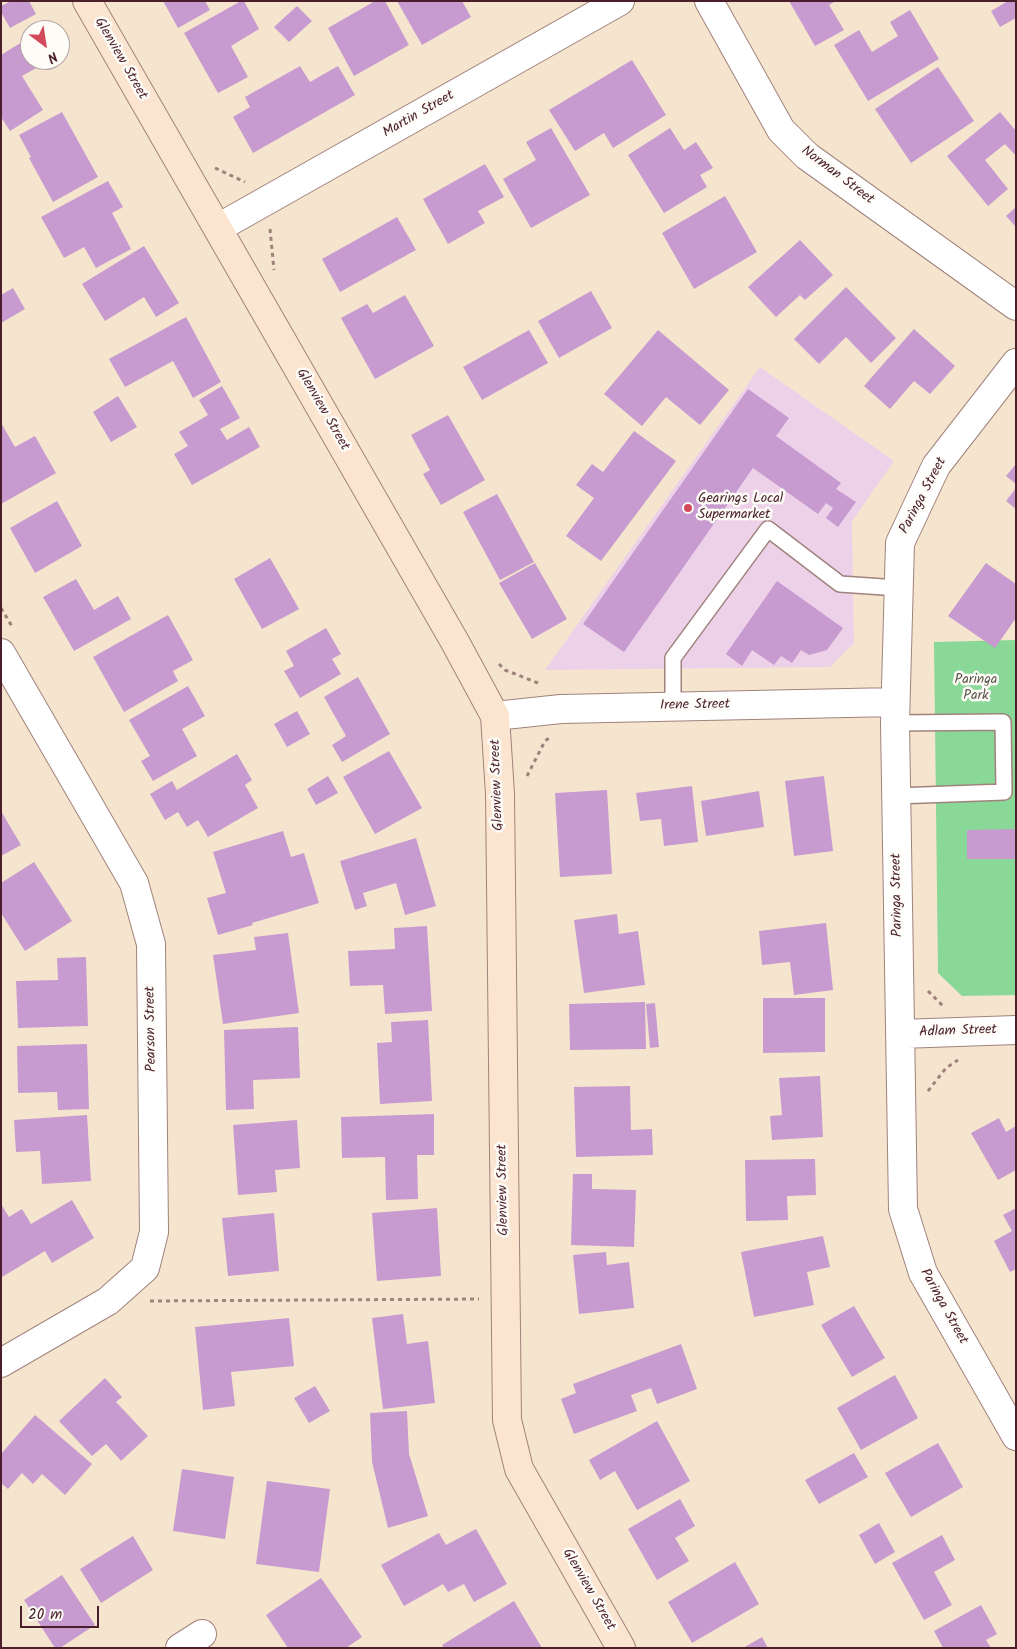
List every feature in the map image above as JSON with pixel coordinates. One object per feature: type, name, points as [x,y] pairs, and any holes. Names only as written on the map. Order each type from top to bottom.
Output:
[{"type":"street","name":"Glenview Street","points":[[87,1],[455,642],[495,716],[500,794],[506,1420],[519,1469],[621,1648]]},
{"type":"street","name":"Martin Street","points":[[218,228],[620,1]]},
{"type":"street","name":"Norman Street","points":[[709,1],[781,130],[807,156],[1016,306]]},
{"type":"street","name":"Paringa Street","points":[[1016,362],[936,466],[900,542],[895,713],[903,1209],[923,1274],[1016,1436]]},
{"type":"street","name":"Pearson Street","points":[[1,1363],[108,1301],[145,1268],[154,1232],[151,944],[134,883],[9,644]]},
{"type":"street","name":"Irene Street","points":[[495,716],[561,708],[673,706],[895,713]]},
{"type":"street","name":"Adlam Street","points":[[900,1034],[1016,1030]]},
{"type":"lane","points":[[673,706],[673,658],[768,529],[840,584],[898,588]]},
{"type":"lane","points":[[895,713],[1003,722],[1004,792],[896,796]]},
{"type":"path","points":[[1,608],[9,644]]},
{"type":"path","points":[[523,784],[545,741],[552,736]]},
{"type":"path","points":[[927,1093],[946,1068],[964,1056]]},
{"type":"path","points":[[142,1301],[488,1299]]},
{"type":"shaded area","points":[[760,367],[894,461],[852,521],[854,643],[830,667],[545,670]]},
{"type":"green space","name":"Paringa Park","points":[[1016,640],[1016,995],[962,996],[938,973],[934,642]]},
{"type":"building","points":[[11,1],[29,1],[36,14],[25,20],[20,20],[20,23],[10,28],[1,12],[1,6]]},
{"type":"building","points":[[163,1],[205,1],[210,10],[178,28]]},
{"type":"building","points":[[244,1],[259,29],[231,46],[248,77],[218,93],[184,33]]},
{"type":"building","points":[[375,1],[385,1],[409,45],[354,76],[328,28]]},
{"type":"building","points":[[397,1],[462,1],[471,17],[422,45]]},
{"type":"building","points":[[789,1],[836,1],[829,5],[844,30],[815,46]]},
{"type":"building","points":[[1008,1],[1016,1],[1016,18],[1000,27],[991,11]]},
{"type":"building","points":[[297,6],[312,21],[289,42],[274,27]]},
{"type":"building","points":[[910,10],[939,59],[868,101],[834,45],[859,30],[872,52],[898,36],[890,22]]},
{"type":"building","points":[[20,43],[20,70],[33,70],[22,76],[43,110],[10,131],[1,117],[1,55]]},
{"type":"building","points":[[632,60],[666,115],[613,148],[604,133],[575,151],[549,110]]},
{"type":"building","points":[[300,66],[310,82],[338,66],[355,95],[253,153],[233,117],[250,107],[245,97]]},
{"type":"building","points":[[938,67],[974,121],[911,163],[875,109]]},
{"type":"building","points":[[62,112],[98,177],[53,202],[19,135]]},
{"type":"building","points":[[1000,112],[1016,131],[1016,156],[1005,144],[985,160],[1008,189],[988,206],[947,156]]},
{"type":"building","points":[[551,128],[590,195],[531,228],[503,179],[536,160],[526,142]]},
{"type":"building","points":[[670,128],[684,150],[696,142],[713,168],[700,175],[707,187],[664,213],[628,155]]},
{"type":"building","points":[[485,164],[504,197],[478,211],[485,223],[448,244],[423,199]]},
{"type":"building","points":[[108,181],[123,207],[112,213],[131,249],[96,268],[84,247],[64,258],[41,217]]},
{"type":"building","points":[[725,196],[757,252],[694,289],[662,233]]},
{"type":"building","points":[[1016,207],[1016,227],[1006,216]]},
{"type":"building","points":[[397,217],[416,250],[340,292],[322,259]]},
{"type":"building","points":[[800,240],[833,275],[805,300],[800,295],[776,317],[748,287]]},
{"type":"building","points":[[144,246],[179,303],[156,317],[144,297],[105,321],[82,284]]},
{"type":"building","points":[[846,287],[896,338],[871,363],[846,337],[819,364],[794,339]]},
{"type":"building","points":[[13,288],[25,309],[1,323],[1,295]]},
{"type":"building","points":[[591,291],[612,328],[559,358],[538,321]]},
{"type":"building","points":[[405,295],[434,346],[375,379],[341,318],[367,304],[373,313]]},
{"type":"building","points":[[186,317],[221,382],[193,398],[173,361],[125,387],[109,359]]},
{"type":"building","points":[[914,329],[955,366],[930,394],[914,381],[890,409],[864,386]]},
{"type":"building","points":[[529,330],[548,363],[482,400],[463,367]]},
{"type":"building","points":[[658,330],[729,390],[700,425],[666,397],[642,426],[604,394]]},
{"type":"building","points":[[222,386],[240,418],[220,429],[227,440],[249,427],[260,447],[192,485],[174,454],[188,446],[179,432],[208,415],[199,400]]},
{"type":"building","points":[[748,389],[789,418],[776,436],[841,483],[836,489],[856,502],[838,527],[826,518],[833,508],[826,503],[818,514],[753,468],[624,652],[583,624]]},
{"type":"building","points":[[118,396],[137,427],[111,442],[93,412]]},
{"type":"building","points":[[448,415],[485,480],[441,505],[423,474],[430,470],[411,435]]},
{"type":"building","points":[[1,423],[15,447],[35,436],[56,473],[1,504]]},
{"type":"building","points":[[634,431],[676,461],[601,561],[566,536],[594,498],[576,485],[592,464],[603,472]]},
{"type":"building","points":[[1016,464],[1016,484],[1006,476]]},
{"type":"building","points":[[1016,488],[1016,509],[1006,501]]},
{"type":"building","points":[[497,494],[534,562],[500,580],[463,512]]},
{"type":"building","points":[[57,501],[82,546],[35,573],[10,528]]},
{"type":"building","points":[[270,558],[299,609],[262,629],[234,579]]},
{"type":"building","points":[[535,563],[567,619],[532,639],[499,583]]},
{"type":"building","points":[[986,563],[1016,584],[1016,618],[995,648],[948,616]]},
{"type":"building","points":[[76,579],[94,610],[118,596],[131,619],[74,651],[43,597]]},
{"type":"building","points":[[777,581],[843,628],[827,650],[809,655],[801,650],[792,663],[781,656],[774,665],[752,650],[742,666],[726,654]]},
{"type":"building","points":[[168,615],[193,660],[173,671],[178,681],[124,712],[93,657]]},
{"type":"building","points":[[326,628],[341,654],[332,659],[341,674],[300,698],[284,671],[294,666],[286,651]]},
{"type":"building","points":[[358,677],[390,734],[342,762],[332,745],[346,736],[324,697]]},
{"type":"building","points":[[188,686],[205,716],[182,729],[197,756],[153,781],[141,761],[150,756],[129,720]]},
{"type":"building","points":[[297,711],[310,734],[287,747],[274,724]]},
{"type":"building","points":[[389,751],[422,808],[375,834],[343,777]]},
{"type":"building","points":[[237,754],[252,780],[245,785],[258,808],[208,837],[198,820],[187,827],[178,812],[165,820],[150,794],[172,781],[177,790]]},
{"type":"building","points":[[328,776],[338,793],[316,805],[307,789]]},
{"type":"building","points":[[824,776],[833,851],[794,856],[785,781]]},
{"type":"building","points":[[692,786],[698,842],[664,846],[661,819],[640,821],[636,793]]},
{"type":"building","points":[[607,790],[612,874],[560,877],[555,793]]},
{"type":"building","points":[[759,791],[764,827],[706,836],[701,801]]},
{"type":"building","points":[[1,811],[21,845],[1,856]]},
{"type":"building","points":[[1016,829],[1016,859],[967,859],[967,830]]},
{"type":"building","points":[[283,831],[291,857],[304,853],[319,903],[218,935],[207,898],[226,893],[213,852]]},
{"type":"building","points":[[416,838],[436,906],[405,915],[396,883],[363,893],[367,906],[355,910],[340,861]]},
{"type":"building","points":[[34,862],[72,921],[25,951],[1,913],[1,883]]},
{"type":"building","points":[[617,914],[619,934],[638,931],[645,985],[584,993],[574,920]]},
{"type":"building","points":[[826,923],[833,990],[794,995],[790,962],[762,965],[759,931]]},
{"type":"building","points":[[427,926],[432,1011],[385,1014],[383,985],[350,986],[348,951],[395,949],[394,928]]},
{"type":"building","points":[[288,933],[299,1013],[223,1024],[213,955],[256,950],[254,937]]},
{"type":"building","points":[[86,957],[88,1026],[18,1028],[16,981],[58,980],[57,958]]},
{"type":"building","points":[[763,998],[825,998],[825,1052],[763,1053]]},
{"type":"building","points":[[645,1002],[646,1049],[570,1050],[569,1004]]},
{"type":"building","points":[[655,1003],[659,1047],[650,1048],[646,1004]]},
{"type":"building","points":[[428,1020],[432,1101],[380,1104],[377,1043],[392,1042],[391,1022]]},
{"type":"building","points":[[298,1027],[300,1078],[253,1080],[254,1109],[226,1110],[224,1030]]},
{"type":"building","points":[[87,1044],[89,1109],[58,1110],[57,1092],[18,1093],[17,1046]]},
{"type":"building","points":[[820,1076],[823,1137],[772,1140],[770,1116],[782,1115],[779,1078]]},
{"type":"building","points":[[630,1086],[631,1130],[652,1129],[653,1155],[576,1157],[574,1087]]},
{"type":"building","points":[[434,1114],[434,1155],[417,1155],[418,1199],[386,1200],[385,1157],[342,1158],[341,1117]]},
{"type":"building","points":[[87,1115],[91,1181],[42,1184],[40,1151],[16,1152],[14,1120]]},
{"type":"building","points":[[999,1118],[1006,1132],[1016,1126],[1016,1170],[998,1180],[971,1133]]},
{"type":"building","points":[[297,1120],[300,1168],[275,1170],[277,1192],[238,1195],[233,1125]]},
{"type":"building","points":[[815,1159],[816,1195],[787,1196],[788,1220],[746,1221],[745,1160]]},
{"type":"building","points":[[573,1174],[592,1174],[592,1189],[636,1190],[634,1247],[571,1245]]},
{"type":"building","points":[[72,1200],[94,1238],[52,1263],[45,1251],[2,1277],[1,1204],[9,1217],[22,1209],[31,1224]]},
{"type":"building","points":[[437,1208],[441,1276],[377,1281],[372,1213]]},
{"type":"building","points":[[1016,1208],[1016,1269],[1010,1272],[994,1241],[1012,1231],[1003,1215]]},
{"type":"building","points":[[274,1213],[279,1271],[228,1276],[222,1218]]},
{"type":"building","points":[[823,1236],[830,1267],[807,1272],[814,1305],[754,1317],[741,1252]]},
{"type":"building","points":[[606,1252],[607,1265],[629,1262],[634,1308],[579,1314],[573,1255]]},
{"type":"building","points":[[854,1306],[885,1358],[852,1377],[821,1325]]},
{"type":"building","points":[[403,1314],[407,1344],[428,1341],[435,1403],[383,1409],[372,1318]]},
{"type":"building","points":[[289,1318],[294,1366],[231,1372],[235,1406],[203,1410],[195,1327]]},
{"type":"building","points":[[681,1344],[697,1389],[657,1404],[651,1388],[631,1395],[637,1411],[574,1434],[561,1399],[576,1393],[573,1384]]},
{"type":"building","points":[[895,1375],[918,1418],[861,1450],[837,1408]]},
{"type":"building","points":[[105,1378],[122,1397],[116,1402],[148,1436],[121,1461],[106,1444],[92,1456],[59,1421]]},
{"type":"building","points":[[315,1386],[330,1411],[309,1423],[294,1398]]},
{"type":"building","points":[[407,1411],[409,1454],[428,1516],[388,1528],[372,1462],[370,1413]]},
{"type":"building","points":[[35,1415],[92,1464],[65,1495],[42,1474],[33,1484],[22,1473],[8,1489],[1,1483],[1,1454]]},
{"type":"building","points":[[657,1421],[690,1481],[637,1510],[615,1471],[600,1480],[589,1460]]},
{"type":"building","points":[[938,1443],[963,1487],[911,1517],[885,1473]]},
{"type":"building","points":[[854,1453],[868,1477],[819,1504],[805,1480]]},
{"type":"building","points":[[182,1469],[234,1477],[225,1539],[173,1531]]},
{"type":"building","points":[[267,1481],[330,1489],[319,1572],[256,1564]]},
{"type":"building","points":[[680,1499],[695,1526],[675,1538],[689,1561],[657,1580],[628,1529]]},
{"type":"building","points":[[879,1523],[895,1552],[875,1564],[859,1535]]},
{"type":"building","points":[[476,1529],[507,1584],[474,1602],[464,1584],[448,1592],[443,1584],[404,1606],[381,1565],[439,1533],[446,1545]]},
{"type":"building","points":[[942,1535],[955,1560],[934,1572],[952,1605],[924,1620],[892,1563]]},
{"type":"building","points":[[133,1536],[153,1570],[101,1603],[80,1569]]},
{"type":"building","points":[[735,1562],[759,1604],[692,1643],[668,1602]]},
{"type":"building","points":[[62,1575],[95,1625],[60,1648],[55,1648],[24,1600]]},
{"type":"building","points":[[321,1578],[362,1637],[346,1648],[288,1648],[266,1615]]},
{"type":"building","points":[[514,1601],[542,1648],[444,1648],[442,1645]]},
{"type":"building","points":[[981,1605],[997,1634],[986,1640],[991,1648],[943,1648],[934,1631]]},
{"type":"building","points":[[762,1637],[768,1648],[743,1648]]},
{"type":"place","name":"Gearings Local Supermarket","points":[[688,508]]}]
